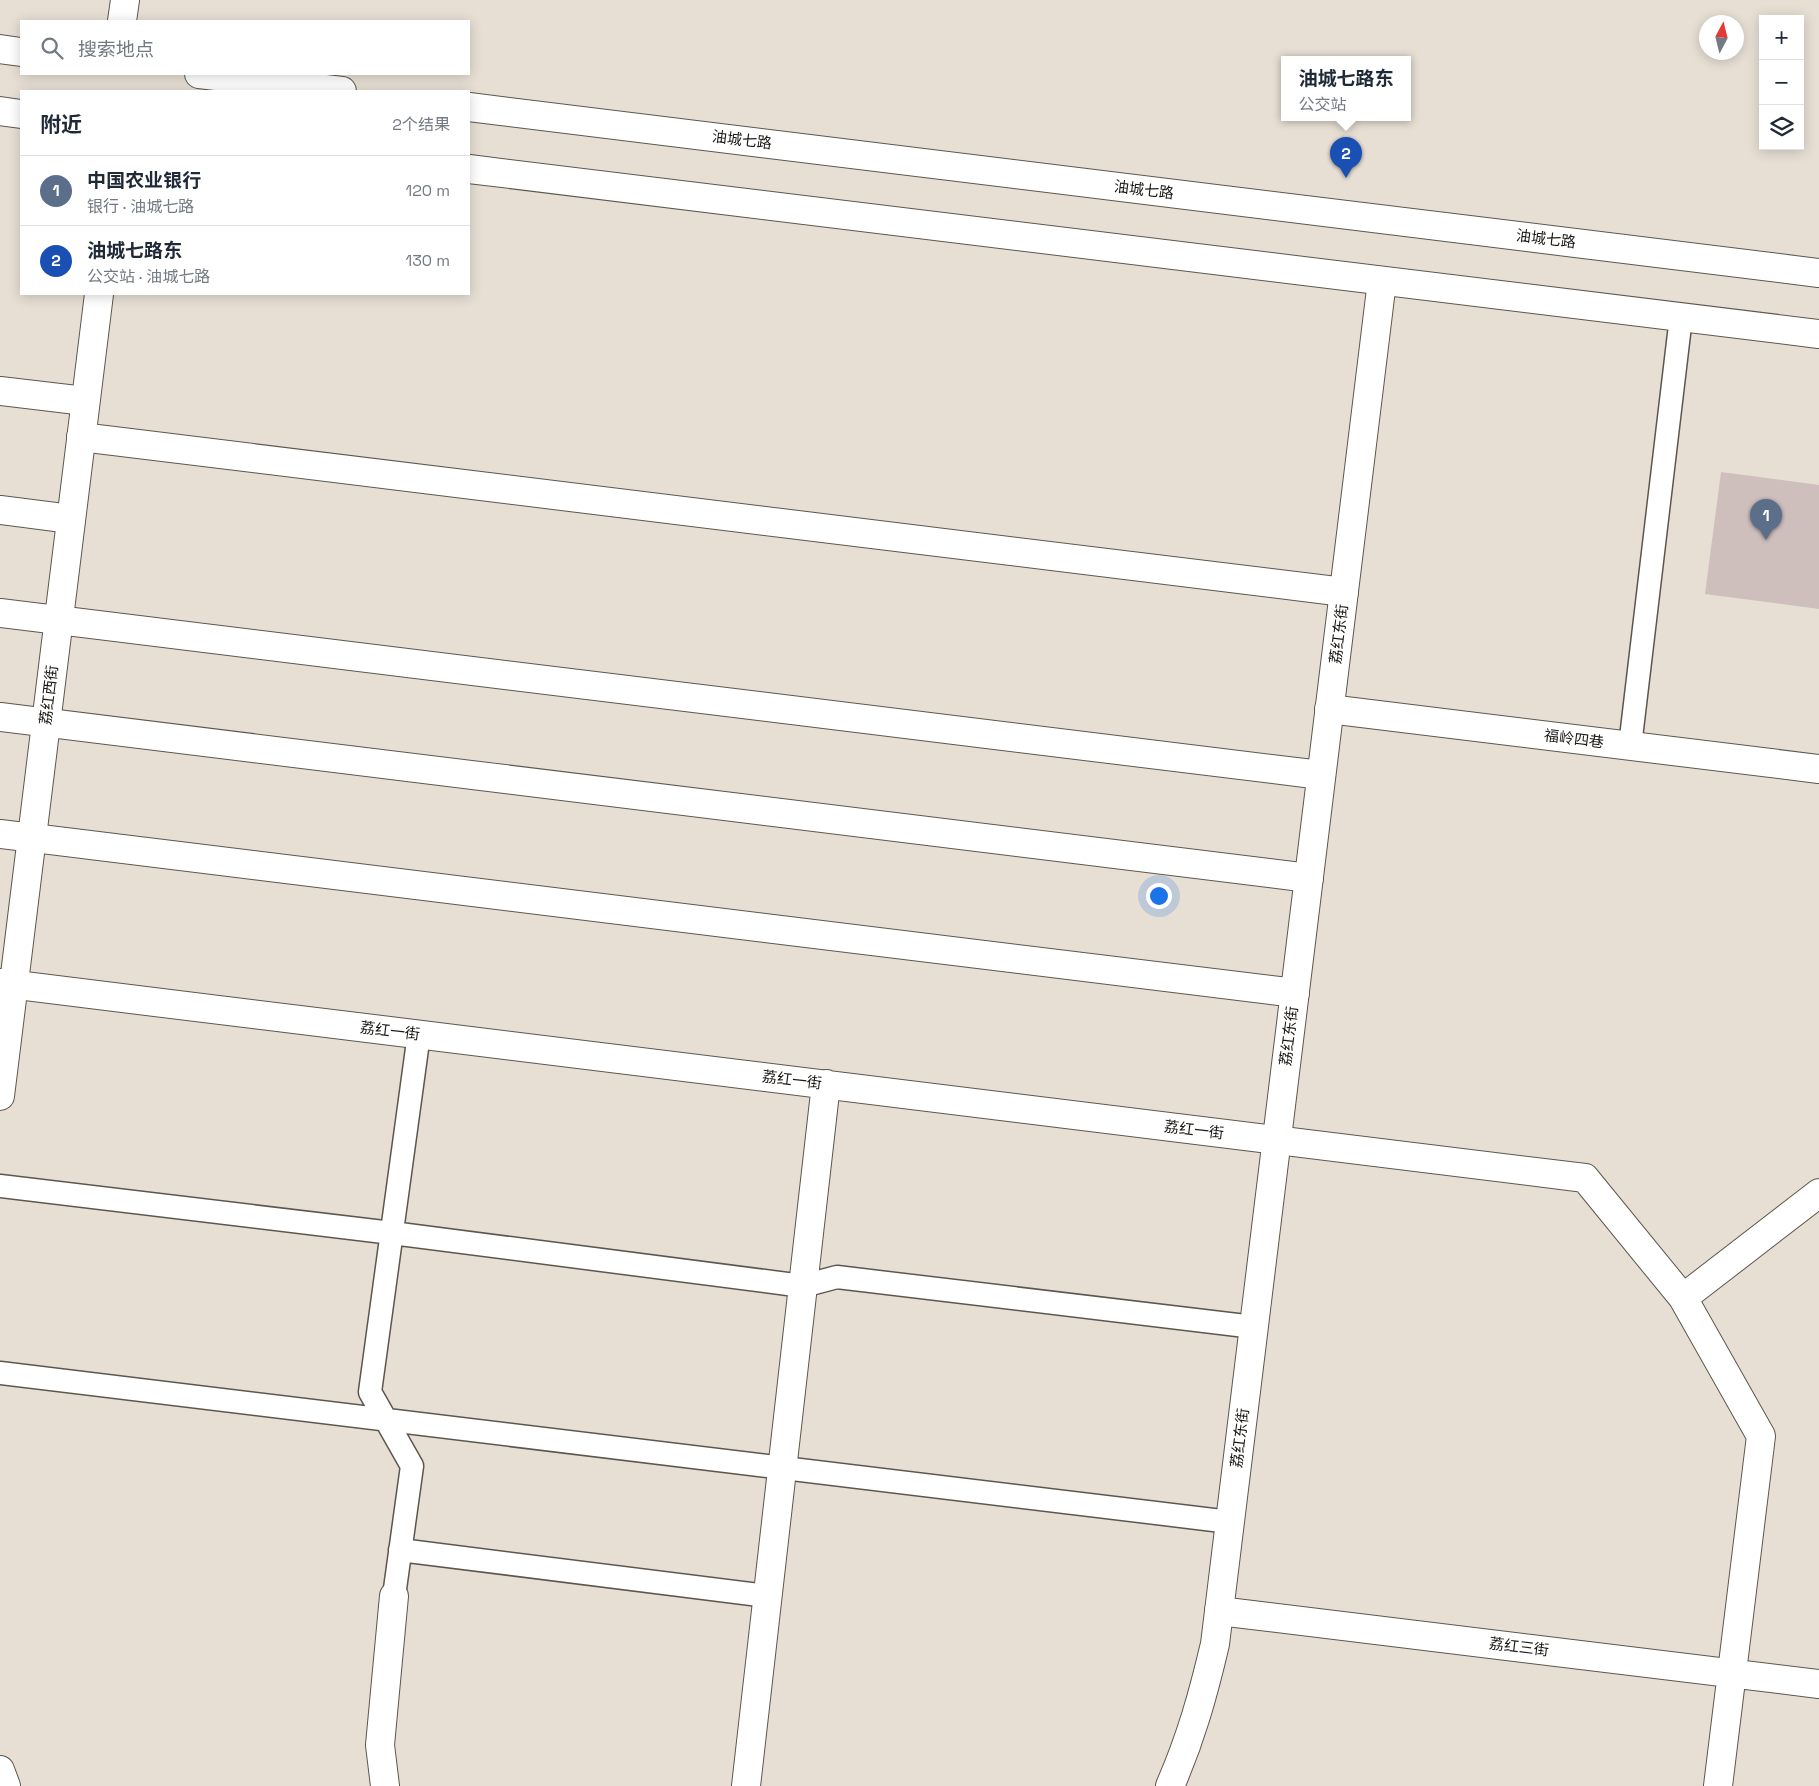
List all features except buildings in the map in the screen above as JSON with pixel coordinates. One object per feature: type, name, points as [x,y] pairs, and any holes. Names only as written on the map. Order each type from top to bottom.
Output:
[{"type":"street","points":[[122,20],[125,0]]},
{"type":"street","points":[[0,49],[20,52]]},
{"type":"street","points":[[207,75],[334,90]]},
{"type":"street","name":"油城七路","points":[[470,107],[1819,273]]},
{"type":"street","points":[[0,111],[20,114]]},
{"type":"street","points":[[470,168],[1819,334]]},
{"type":"street","name":"荔红东街","points":[[1170,1786],[1202,1702],[1215,1644],[1382,281]]},
{"type":"street","name":"荔红西街","points":[[0,1096],[7,984],[32,838],[98,295]]},
{"type":"street","points":[[0,390],[85,401]]},
{"type":"street","points":[[81,437],[1344,592]]},
{"type":"street","points":[[0,510],[71,519]]},
{"type":"street","points":[[0,613],[1321,775]]},
{"type":"street","name":"福岭四巷","points":[[1330,709],[1819,769]]},
{"type":"street","points":[[0,717],[1309,878]]},
{"type":"street","points":[[0,834],[1295,993]]},
{"type":"street","name":"荔红一街","points":[[7,984],[1585,1178],[1683,1298]]},
{"type":"street","points":[[746,1786],[826,1084]]},
{"type":"street","points":[[1718,1786],[1761,1436],[1683,1298],[1819,1192]]},
{"type":"street","points":[[385,1786],[380,1745],[394,1596]]},
{"type":"street","name":"荔红三街","points":[[1219,1611],[1819,1684]]},
{"type":"street","points":[[0,1770],[6,1786]]},
{"type":"lane","points":[[1630,746],[1681,317]]},
{"type":"lane","points":[[394,1596],[412,1466],[370,1392],[418,1034]]},
{"type":"lane","points":[[0,1186],[392,1233],[803,1286],[837,1277],[1254,1327]]},
{"type":"lane","points":[[0,1373],[1230,1522]]},
{"type":"lane","points":[[400,1550],[767,1596]]},
{"type":"place","name":"油城七路东","points":[[1346,178]]},
{"type":"place","name":"中国农业银行","points":[[1766,540]]}]
